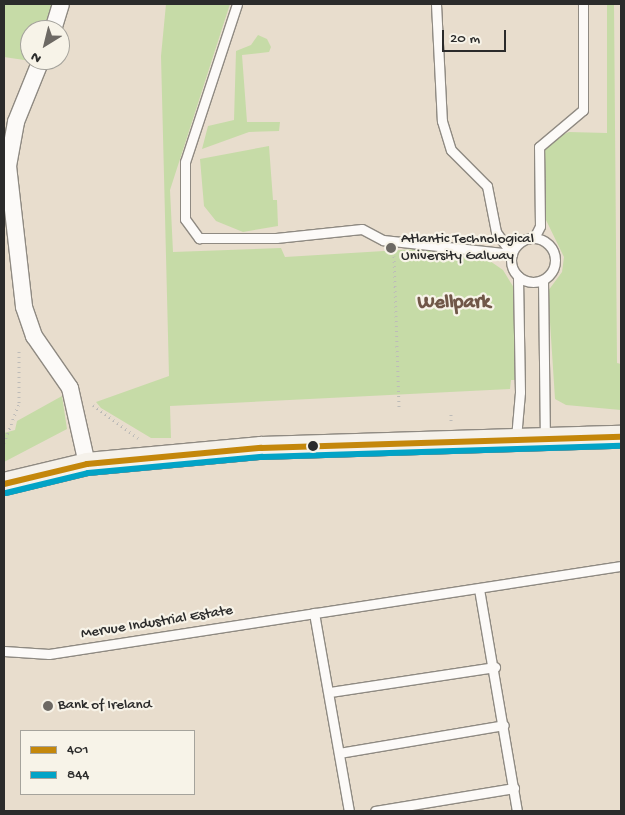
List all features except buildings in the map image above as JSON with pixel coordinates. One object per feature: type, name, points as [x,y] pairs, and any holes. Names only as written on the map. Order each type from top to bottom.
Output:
[{"type":"main road","points":[[4,484],[88,464],[261,448],[516,438],[621,437]]},
{"type":"street","points":[[56,20],[61,4]]},
{"type":"street","points":[[37,70],[16,122],[8,166],[26,314],[34,336],[70,388],[88,464]]},
{"type":"lane","points":[[237,4],[185,162],[185,219],[199,238],[276,238],[362,229],[383,240],[512,254]]},
{"type":"lane","points":[[436,4],[442,121],[450,150],[478,174],[487,186],[496,232],[512,254],[512,263],[518,276],[520,392],[516,438]]},
{"type":"lane","points":[[534,238],[540,226],[538,147],[583,110],[583,4]]},
{"type":"lane","points":[[512,254],[523,241],[534,238],[547,244],[554,256],[552,270],[542,280],[532,282],[518,276]]},
{"type":"lane","points":[[542,280],[545,438]]},
{"type":"lane","name":"Mervue Industrial Estate","points":[[4,651],[49,654],[621,566]]},
{"type":"lane","points":[[480,589],[495,667],[517,811]]},
{"type":"lane","points":[[314,613],[330,692],[350,811]]},
{"type":"lane","points":[[330,692],[495,667]]},
{"type":"lane","points":[[339,753],[504,725]]},
{"type":"lane","points":[[375,811],[514,788]]},
{"type":"path","points":[[393,241],[399,408]]},
{"type":"path","points":[[4,443],[19,403],[21,367],[17,331],[26,314]]},
{"type":"path","points":[[70,388],[163,457]]},
{"type":"green space","points":[[4,4],[52,4],[46,20],[20,20],[20,59],[4,57]]},
{"type":"green space","points":[[166,4],[230,4],[170,190],[173,252],[281,248],[285,257],[417,249],[487,259],[503,270],[514,288],[517,380],[511,380],[510,389],[170,406],[171,438],[151,438],[101,408],[96,402],[169,376],[161,56]]},
{"type":"green space","points":[[607,4],[614,4],[617,363],[621,364],[621,410],[566,405],[555,399],[548,291],[562,272],[564,257],[546,220],[542,179],[544,150],[553,139],[569,132],[607,133]]},
{"type":"green space","points":[[258,35],[267,39],[271,47],[269,52],[242,55],[247,122],[280,122],[279,131],[249,132],[202,149],[208,126],[234,120],[236,51],[251,45]]},
{"type":"green space","points":[[269,146],[273,200],[277,200],[278,226],[243,232],[216,221],[204,206],[200,159]]},
{"type":"green space","points":[[62,396],[67,429],[4,462],[4,433],[15,430],[17,421]]},
{"type":"transit line","name":"401","points":[[4,484],[87,464],[261,448],[621,437]]},
{"type":"transit line","name":"844","points":[[6,493],[88,473],[262,457],[621,446]]},
{"type":"place","name":"Atlantic Technological University Galway","points":[[391,248]]},
{"type":"place","name":"Bank of Ireland","points":[[48,706]]},
{"type":"district","name":"Wellpark","points":[[454,303]]}]
